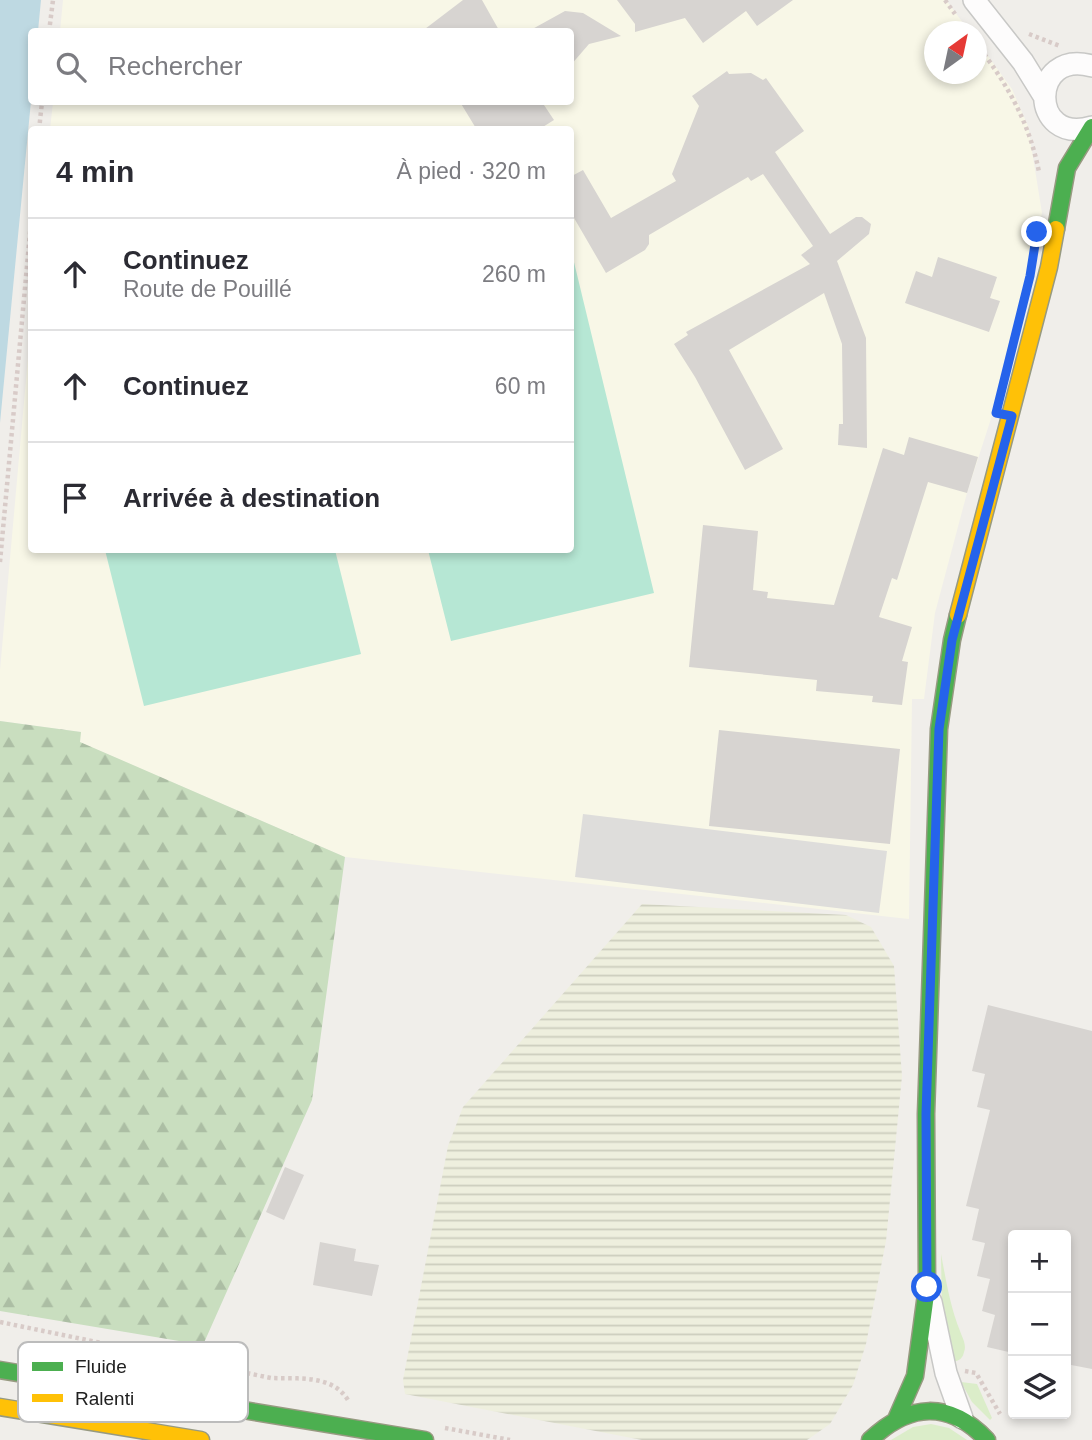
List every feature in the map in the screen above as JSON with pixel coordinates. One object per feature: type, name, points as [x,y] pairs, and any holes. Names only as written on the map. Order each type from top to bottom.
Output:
[{"type":"street","points":[[974,0],[1023,62],[1044,96],[1045,105],[1055,122],[1067,168]]},
{"type":"street","points":[[1023,62],[1059,68]]},
{"type":"street","points":[[1044,96],[1051,76],[1059,68],[1080,63],[1092,66]]},
{"type":"street","points":[[1055,122],[1072,130],[1092,127]]},
{"type":"street","points":[[897,1417],[915,1376],[927,1287],[926,1114],[939,729],[952,640],[1049,267],[1067,168],[1092,127]]},
{"type":"street","points":[[927,1287],[946,1373],[962,1418]]},
{"type":"street","points":[[0,1370],[18,1373]]},
{"type":"street","points":[[0,1407],[18,1410]]},
{"type":"street","points":[[248,1410],[425,1440]]},
{"type":"street","points":[[870,1440],[882,1427],[897,1417],[919,1411],[941,1411],[962,1418],[980,1430],[987,1440]]},
{"type":"street","points":[[91,1422],[201,1440]]},
{"type":"path","points":[[50,28],[53,0]]},
{"type":"path","points":[[1022,26],[1030,35],[1069,48]]},
{"type":"path","points":[[987,57],[1002,77],[1032,140],[1039,175]]},
{"type":"path","points":[[39,126],[42,105]]},
{"type":"path","points":[[0,562],[28,260]]},
{"type":"path","points":[[0,1322],[97,1342]]},
{"type":"path","points":[[956,1371],[976,1373],[1004,1422]]},
{"type":"path","points":[[248,1373],[271,1378],[325,1382],[340,1390],[349,1402],[347,1426]]},
{"type":"shaded area","points":[[63,0],[946,0],[962,21],[924,21],[924,84],[987,84],[987,55],[1012,89],[1028,126],[1042,213],[1006,372],[967,493],[935,613],[924,699],[912,699],[909,919],[345,857],[79,742],[81,732],[0,721],[0,670],[28,357],[28,553],[574,553],[574,126],[50,126],[53,105],[574,105],[574,28],[60,28]]},
{"type":"shaded area","points":[[583,814],[887,851],[879,913],[575,877]]},
{"type":"shaded area","points":[[642,904],[846,915],[871,927],[894,966],[902,1076],[886,1241],[866,1344],[853,1385],[830,1424],[807,1440],[642,1440],[405,1394],[403,1380],[448,1146],[463,1107]]},
{"type":"green space","points":[[574,262],[654,593],[451,641],[429,553],[574,553]]},
{"type":"green space","points":[[106,553],[336,553],[361,654],[144,706]]},
{"type":"green space","points":[[0,721],[81,732],[80,742],[345,857],[312,1100],[204,1342],[185,1342],[0,1311]]},
{"type":"green space","points":[[941,1254],[951,1303],[965,1347],[962,1358],[953,1362],[942,1316]]},
{"type":"green space","points":[[961,1382],[977,1384],[992,1418],[990,1420],[972,1402]]},
{"type":"green space","points":[[931,1424],[949,1428],[967,1440],[891,1440],[913,1427]]},
{"type":"water","points":[[0,0],[41,0],[38,28],[28,28],[28,105],[31,105],[0,423]]},
{"type":"building","points":[[463,0],[482,0],[498,28],[426,28]]},
{"type":"building","points":[[617,0],[793,0],[757,26],[746,11],[703,43],[685,18],[635,32],[635,24]]},
{"type":"building","points":[[565,11],[583,13],[621,36],[589,44],[574,61],[574,28],[534,28]]},
{"type":"building","points":[[727,71],[729,74],[751,73],[763,80],[766,78],[804,131],[775,152],[830,234],[856,217],[862,217],[871,224],[869,234],[837,261],[866,338],[867,448],[838,445],[839,424],[843,424],[842,344],[824,293],[729,350],[783,449],[745,470],[674,344],[688,335],[686,332],[810,264],[801,255],[813,246],[763,174],[751,181],[748,177],[649,235],[649,244],[645,250],[606,273],[574,218],[574,175],[583,170],[611,218],[676,181],[672,174],[699,106],[692,96]]},
{"type":"building","points":[[462,105],[544,105],[554,120],[544,126],[475,126]]},
{"type":"building","points":[[938,257],[997,277],[990,298],[1000,301],[989,332],[905,303],[916,271],[932,277]]},
{"type":"building","points":[[909,437],[978,457],[967,493],[928,482],[897,580],[892,578],[879,617],[912,627],[902,661],[908,662],[902,705],[872,702],[873,696],[816,691],[817,680],[689,667],[703,525],[758,531],[753,590],[768,592],[767,598],[834,605],[883,448],[904,455]]},
{"type":"building","points":[[719,730],[900,749],[890,844],[709,826]]},
{"type":"building","points":[[988,1005],[1092,1031],[1092,1369],[1071,1365],[1071,1230],[1008,1230],[1008,1352],[987,1347],[995,1315],[982,1311],[990,1279],[977,1276],[985,1243],[972,1240],[979,1209],[966,1206],[990,1110],[977,1107],[985,1074],[972,1071]]},
{"type":"building","points":[[285,1167],[304,1175],[284,1220],[266,1212]]},
{"type":"building","points":[[320,1242],[356,1249],[354,1261],[379,1265],[372,1296],[313,1285]]},
{"type":"traffic: fast","points":[[1056,229],[1067,168],[1092,127]]},
{"type":"traffic: fast","points":[[897,1417],[915,1376],[927,1287],[926,1114],[939,729],[958,615]]},
{"type":"traffic: fast","points":[[0,1370],[18,1373]]},
{"type":"traffic: fast","points":[[248,1411],[425,1440]]},
{"type":"traffic: fast","points":[[870,1440],[899,1419],[929,1411],[958,1418],[987,1440]]},
{"type":"traffic: slow","points":[[958,615],[1049,267],[1056,229]]},
{"type":"traffic: slow","points":[[0,1407],[18,1410]]},
{"type":"traffic: slow","points":[[91,1422],[201,1440]]},
{"type":"route","points":[[927,1287],[926,1114],[939,729],[952,640],[1012,416],[996,413],[1030,276],[1037,232]]}]
